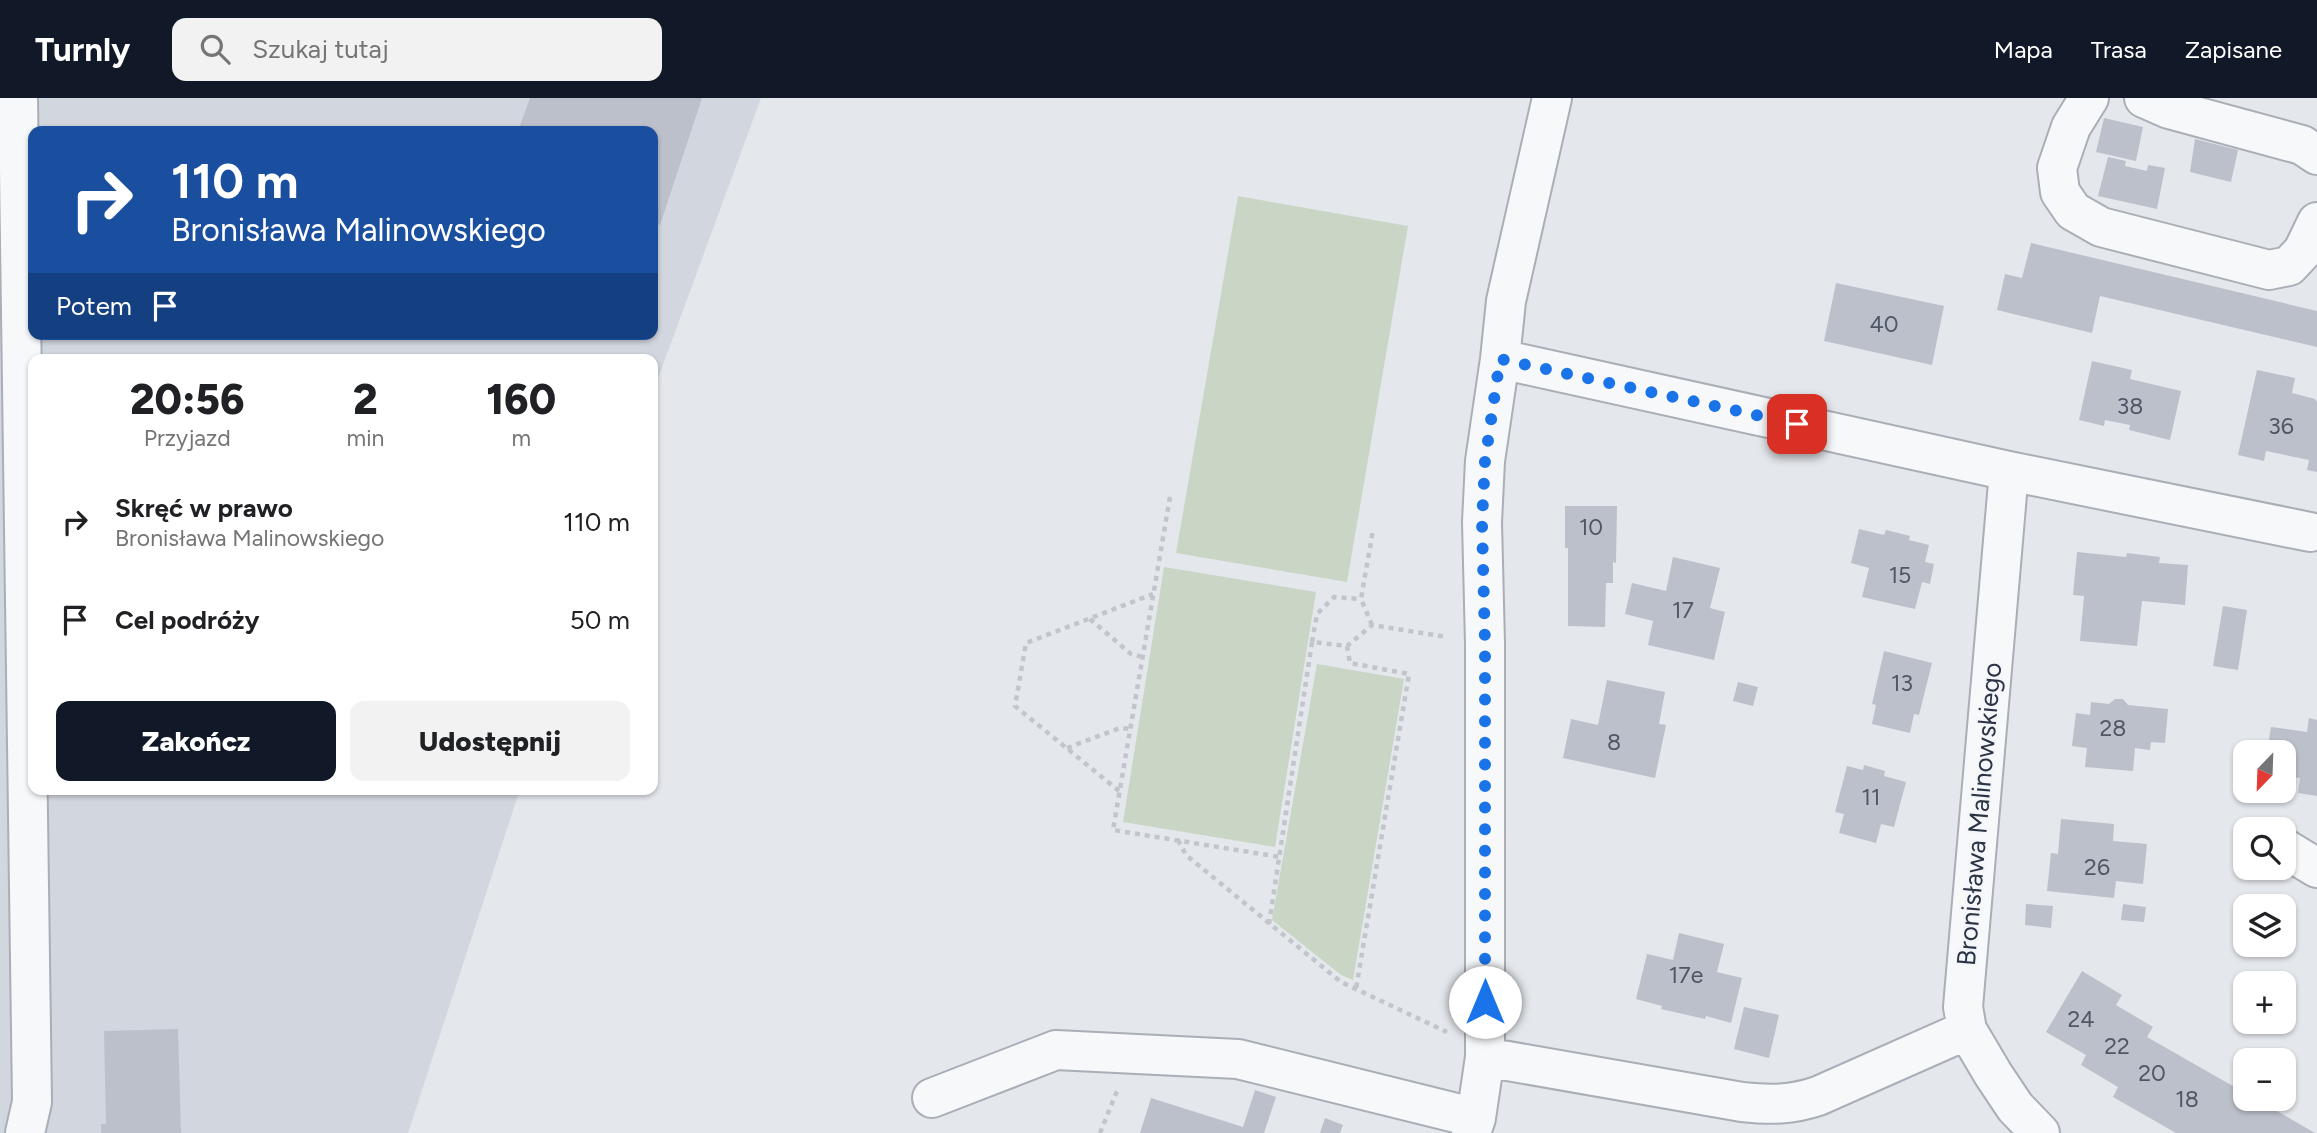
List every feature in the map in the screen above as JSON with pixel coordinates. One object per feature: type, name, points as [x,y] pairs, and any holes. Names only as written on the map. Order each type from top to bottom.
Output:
[{"type":"street","points":[[18,98],[32,1102],[25,1133]]},
{"type":"street","points":[[932,1098],[1056,1050],[1238,1059],[1473,1126],[1485,1057],[1485,644],[1482,510],[1485,461],[1506,301],[1552,98]]},
{"type":"street","points":[[2090,98],[2071,127],[2057,168],[2060,191],[2073,211],[2101,227],[2269,270],[2289,266],[2303,251],[2317,222]]},
{"type":"street","points":[[2144,98],[2169,109],[2302,145],[2317,155]]},
{"type":"street","points":[[1500,359],[2009,471],[2310,532]]},
{"type":"street","name":"Bronisława Malinowskiego","points":[[2009,471],[1963,1007],[1966,1030],[2015,1107],[2040,1133]]},
{"type":"street","points":[[2296,855],[2317,868]]},
{"type":"street","points":[[1485,1057],[1771,1105],[1796,1103],[1818,1096],[1966,1030]]},
{"type":"path","points":[[1170,497],[1113,830],[1280,857]]},
{"type":"path","points":[[1371,625],[1362,599],[1373,530]]},
{"type":"path","points":[[1120,792],[1015,706],[1026,643],[1154,594]]},
{"type":"path","points":[[1269,924],[1317,614],[1334,597],[1362,599]]},
{"type":"path","points":[[1090,619],[1132,654],[1143,657]]},
{"type":"path","points":[[1371,625],[1485,644]]},
{"type":"path","points":[[1312,642],[1347,646],[1371,625]]},
{"type":"path","points":[[1347,646],[1350,663],[1409,674],[1356,989]]},
{"type":"path","points":[[1066,748],[1121,728],[1131,729]]},
{"type":"path","points":[[1178,840],[1186,855],[1341,982],[1463,1039],[1485,1057]]},
{"type":"shaded area","points":[[0,98],[761,98],[658,378],[658,354],[28,354],[28,795],[518,795],[408,1133],[0,1133]]},
{"type":"green space","points":[[1238,196],[1408,226],[1347,582],[1176,553]]},
{"type":"green space","points":[[1164,567],[1316,592],[1275,847],[1123,822]]},
{"type":"green space","points":[[1317,664],[1404,679],[1353,980],[1341,975],[1272,920]]},
{"type":"building","points":[[530,98],[702,98],[660,225],[658,126],[520,126]]},
{"type":"building","points":[[2104,118],[2143,127],[2136,161],[2096,152]]},
{"type":"building","points":[[2195,139],[2238,150],[2231,182],[2190,172]]},
{"type":"building","points":[[2108,157],[2126,161],[2125,166],[2147,171],[2148,165],[2165,168],[2157,209],[2098,196]]},
{"type":"building","points":[[2031,243],[2317,311],[2317,347],[2100,296],[2092,333],[1997,310],[2005,274],[2022,278]]},
{"type":"building","points":[[1836,283],[1944,306],[1932,365],[1824,341]]},
{"type":"building","points":[[2092,361],[2132,370],[2130,379],[2181,391],[2170,440],[2129,430],[2130,425],[2105,420],[2104,426],[2079,420]]},
{"type":"building","points":[[2257,370],[2295,378],[2292,393],[2315,399],[2317,402],[2317,472],[2307,470],[2309,460],[2266,451],[2264,461],[2238,455]]},
{"type":"building","points":[[1565,506],[1617,506],[1616,563],[1613,562],[1613,583],[1606,583],[1605,627],[1568,626]]},
{"type":"building","points":[[1859,529],[1884,535],[1886,530],[1910,536],[1909,540],[1929,545],[1925,562],[1934,564],[1930,584],[1922,582],[1915,609],[1862,597],[1869,568],[1851,563]]},
{"type":"building","points":[[2077,552],[2126,557],[2127,553],[2160,557],[2159,563],[2188,565],[2185,605],[2142,601],[2137,646],[2080,641],[2084,596],[2073,595]]},
{"type":"building","points":[[1673,557],[1720,568],[1710,608],[1725,612],[1714,660],[1648,645],[1653,621],[1625,614],[1632,583],[1666,591]]},
{"type":"building","points":[[2223,606],[2247,610],[2238,670],[2213,666]]},
{"type":"building","points":[[1884,651],[1932,663],[1919,715],[1914,714],[1910,733],[1872,724],[1876,705],[1872,704]]},
{"type":"building","points":[[1607,680],[1665,692],[1659,724],[1666,725],[1655,778],[1563,758],[1571,719],[1598,725]]},
{"type":"building","points":[[1738,682],[1758,687],[1753,706],[1733,701]]},
{"type":"building","points":[[2115,699],[2123,699],[2128,705],[2168,709],[2165,743],[2151,742],[2150,750],[2135,748],[2133,771],[2085,767],[2087,748],[2072,746],[2076,713],[2090,715],[2091,702],[2109,704]]},
{"type":"building","points":[[2309,718],[2317,720],[2317,796],[2298,793],[2300,778],[2296,778],[2296,740],[2269,740],[2271,727],[2307,732]]},
{"type":"building","points":[[1864,765],[1885,771],[1884,776],[1906,782],[1894,827],[1881,824],[1876,843],[1839,833],[1844,814],[1835,812],[1847,766],[1863,770]]},
{"type":"building","points":[[2061,819],[2114,824],[2113,841],[2147,844],[2143,884],[2116,881],[2114,898],[2047,891],[2051,853],[2058,854]]},
{"type":"building","points":[[2026,904],[2053,906],[2051,928],[2025,925]]},
{"type":"building","points":[[2123,904],[2146,907],[2144,922],[2121,920]]},
{"type":"building","points":[[1679,933],[1724,944],[1717,972],[1742,978],[1731,1023],[1661,1009],[1662,1006],[1636,999],[1647,954],[1673,960]]},
{"type":"building","points":[[2082,971],[2122,995],[2116,1005],[2153,1027],[2147,1037],[2233,1086],[2233,1111],[2277,1111],[2315,1133],[2176,1133],[2113,1097],[2118,1087],[2081,1065],[2086,1055],[2046,1032]]},
{"type":"building","points":[[1744,1007],[1779,1015],[1769,1058],[1734,1049]]},
{"type":"building","points":[[178,1029],[181,1133],[101,1133],[101,1124],[106,1124],[104,1031]]},
{"type":"building","points":[[1255,1090],[1276,1097],[1264,1133],[1140,1133],[1151,1098],[1243,1127]]},
{"type":"building","points":[[1325,1118],[1343,1125],[1340,1133],[1320,1133]]},
{"type":"route","points":[[1485,1002],[1485,644],[1482,522],[1485,461],[1500,359],[1797,424]]}]
